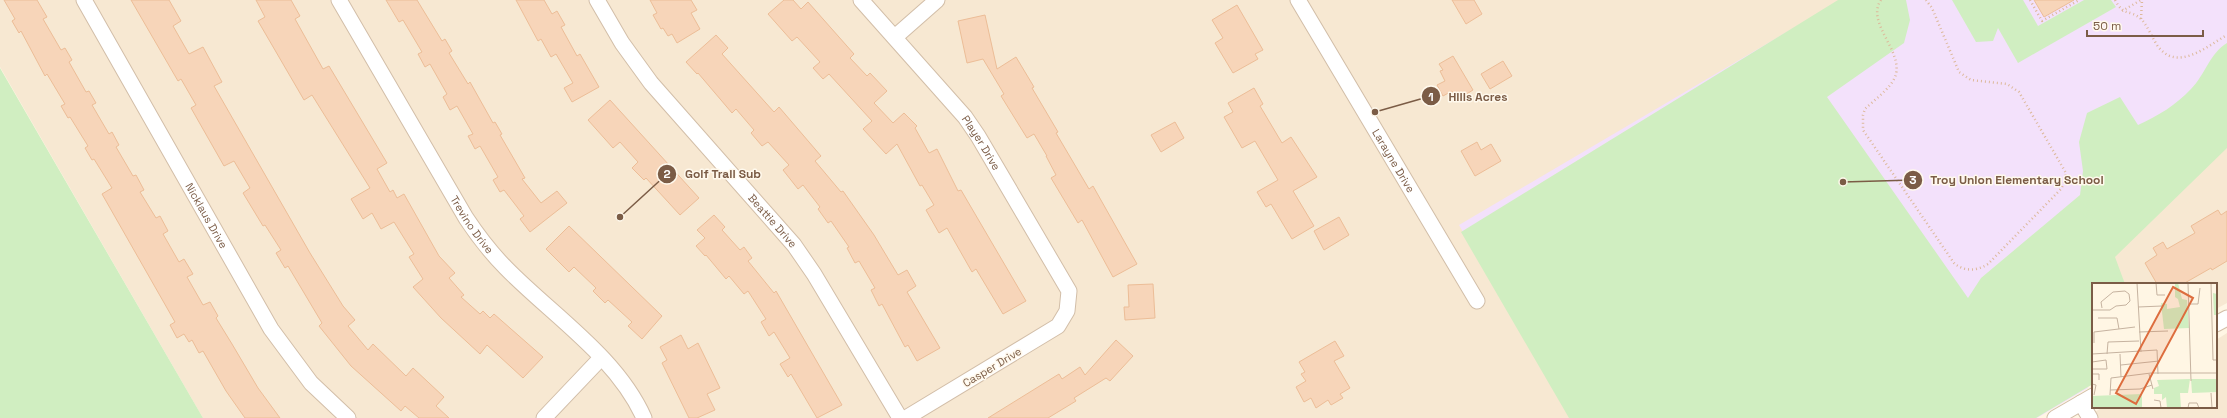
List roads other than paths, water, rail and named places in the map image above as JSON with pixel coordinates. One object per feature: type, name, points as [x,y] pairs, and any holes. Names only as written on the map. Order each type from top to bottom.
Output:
[{"type":"street","name":"Nicklaus Drive","points":[[84,0],[271,329],[311,383],[348,418]]},
{"type":"street","name":"Trevino Drive","points":[[339,0],[466,218],[479,236],[506,269],[601,358],[624,384],[644,418]]},
{"type":"street","name":"Beattie Drive","points":[[597,0],[626,49],[651,83],[794,245],[814,274],[900,418]]},
{"type":"street","name":"Player Drive","points":[[861,0],[952,102],[978,136],[1066,284],[1069,291],[1069,306]]},
{"type":"street","points":[[895,37],[937,0]]},
{"type":"street","name":"Larayne Drive","points":[[1298,0],[1477,301]]},
{"type":"street","name":"Casper Drive","points":[[906,418],[1049,333],[1064,320],[1069,306]]},
{"type":"street","points":[[2217,323],[2227,318]]},
{"type":"street","points":[[544,418],[601,358]]},
{"type":"street","points":[[2055,418],[2087,399],[2090,418]]},
{"type":"place","name":"Hills Acres","points":[[1375,112]]},
{"type":"place","name":"Troy Union Elementary School","points":[[1843,182]]},
{"type":"place","name":"Golf Trail Sub","points":[[620,217]]}]
